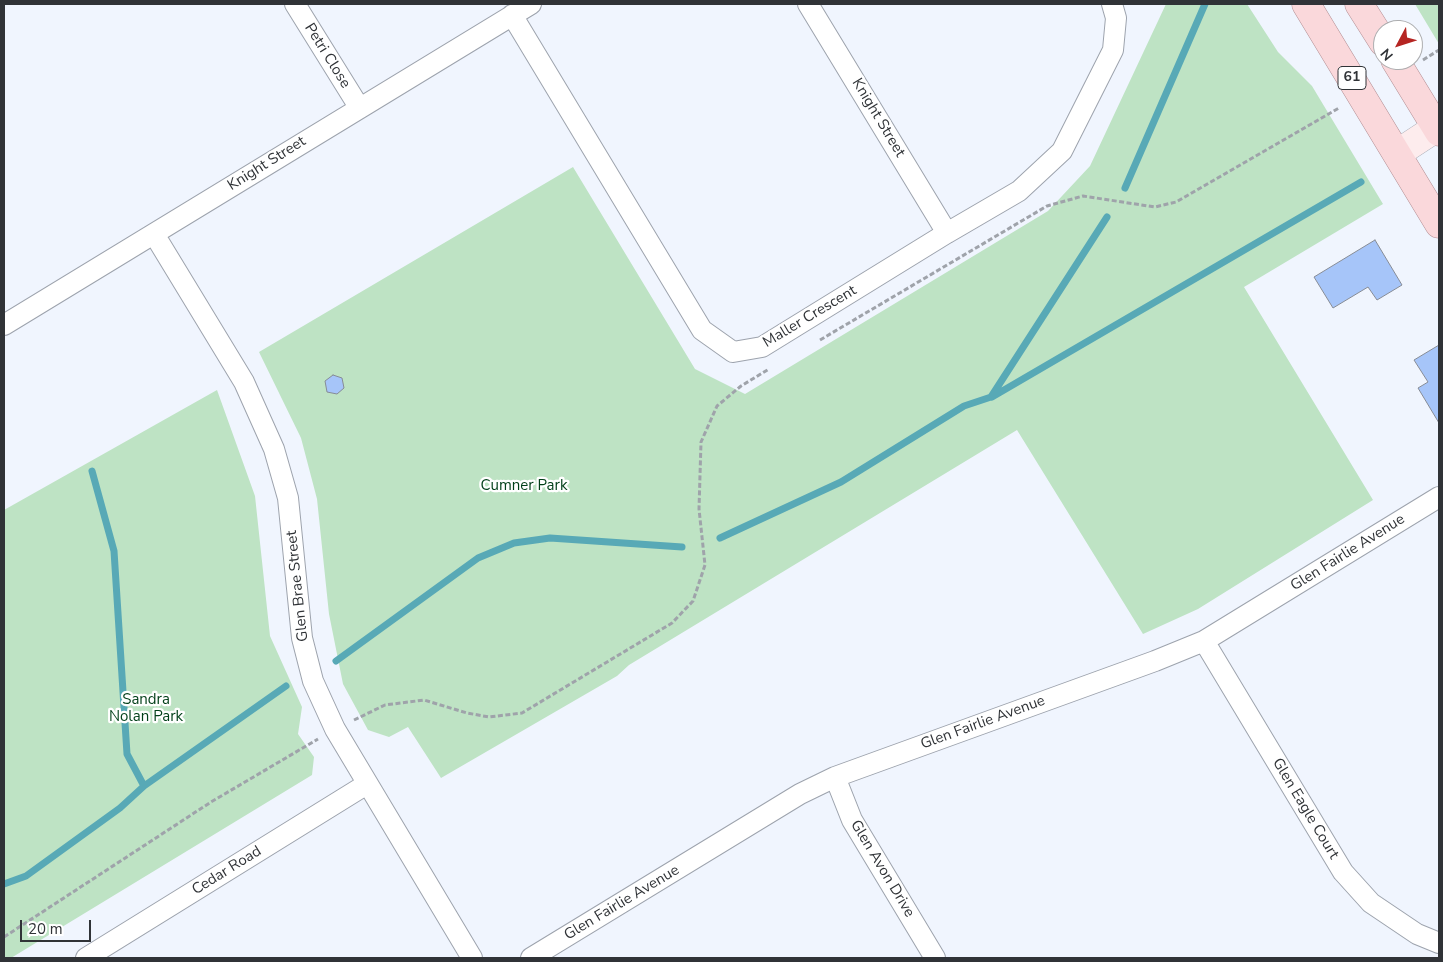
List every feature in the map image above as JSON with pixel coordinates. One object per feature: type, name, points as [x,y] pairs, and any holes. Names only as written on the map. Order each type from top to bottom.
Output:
[{"type":"main road","name":"61","points":[[1306,4],[1398,153],[1439,224]]},
{"type":"main road","points":[[1359,4],[1373,26]]},
{"type":"main road","points":[[1400,70],[1438,129]]},
{"type":"street","name":"Petri Close","points":[[295,4],[359,107]]},
{"type":"street","name":"Knight Street","points":[[6,319],[154,234],[359,107],[531,4]]},
{"type":"street","name":"Knight Street","points":[[808,4],[947,233]]},
{"type":"street","name":"Maller Crescent","points":[[512,15],[702,330],[733,352],[762,347],[1019,191],[1062,151],[1113,50],[1116,18],[1112,4]]},
{"type":"street","points":[[1398,153],[1438,129]]},
{"type":"street","name":"Glen Brae Street","points":[[154,234],[244,382],[274,449],[288,498],[302,638],[313,681],[335,729],[472,958]]},
{"type":"street","name":"Glen Fairlie Avenue","points":[[531,958],[800,794],[834,777],[1155,661],[1204,641],[1439,497]]},
{"type":"street","name":"Glen Eagle Court","points":[[1204,641],[1343,872],[1371,903],[1417,934],[1439,943]]},
{"type":"street","name":"Glen Avon Drive","points":[[834,777],[852,820],[935,958]]},
{"type":"street","name":"Cedar Road","points":[[86,958],[368,784]]},
{"type":"path","points":[[817,341],[1047,206],[1083,196],[1154,207],[1176,202],[1335,110]]},
{"type":"path","points":[[4,937],[211,802],[335,729],[384,705],[424,700],[467,713],[489,717],[522,713],[672,623],[693,601],[705,565],[699,509],[701,442],[717,406],[741,386],[775,366]]},
{"type":"green space","name":"Cumner Park","points":[[1166,4],[1247,4],[1278,52],[1312,86],[1383,204],[1244,287],[1373,500],[1198,609],[1143,634],[1017,430],[629,665],[617,676],[441,778],[408,727],[389,737],[368,730],[343,684],[329,614],[317,499],[301,438],[259,352],[573,167],[695,369],[745,394],[1048,211],[1090,166]]},
{"type":"green space","points":[[1415,4],[1439,4],[1439,44]]},
{"type":"green space","name":"Sandra Nolan Park","points":[[217,390],[255,496],[270,636],[302,707],[298,734],[314,757],[312,775],[11,958],[4,958],[4,510]]},
{"type":"building","points":[[1375,240],[1402,285],[1377,300],[1368,287],[1333,308],[1314,277]]},
{"type":"building","points":[[1439,345],[1439,423],[1418,388],[1428,382],[1414,360]]},
{"type":"building","points":[[333,375],[342,378],[344,388],[337,394],[327,392],[325,381]]},
{"type":"waterway","points":[[1125,188],[1205,4]]},
{"type":"waterway","points":[[992,397],[1361,182]]},
{"type":"waterway","points":[[720,538],[841,482],[964,406],[991,397],[1107,217]]},
{"type":"waterway","points":[[92,471],[114,551],[127,754],[144,786]]},
{"type":"waterway","points":[[336,661],[478,558],[514,543],[550,538],[682,547]]},
{"type":"waterway","points":[[4,884],[26,876],[120,808],[144,786],[286,686]]}]
